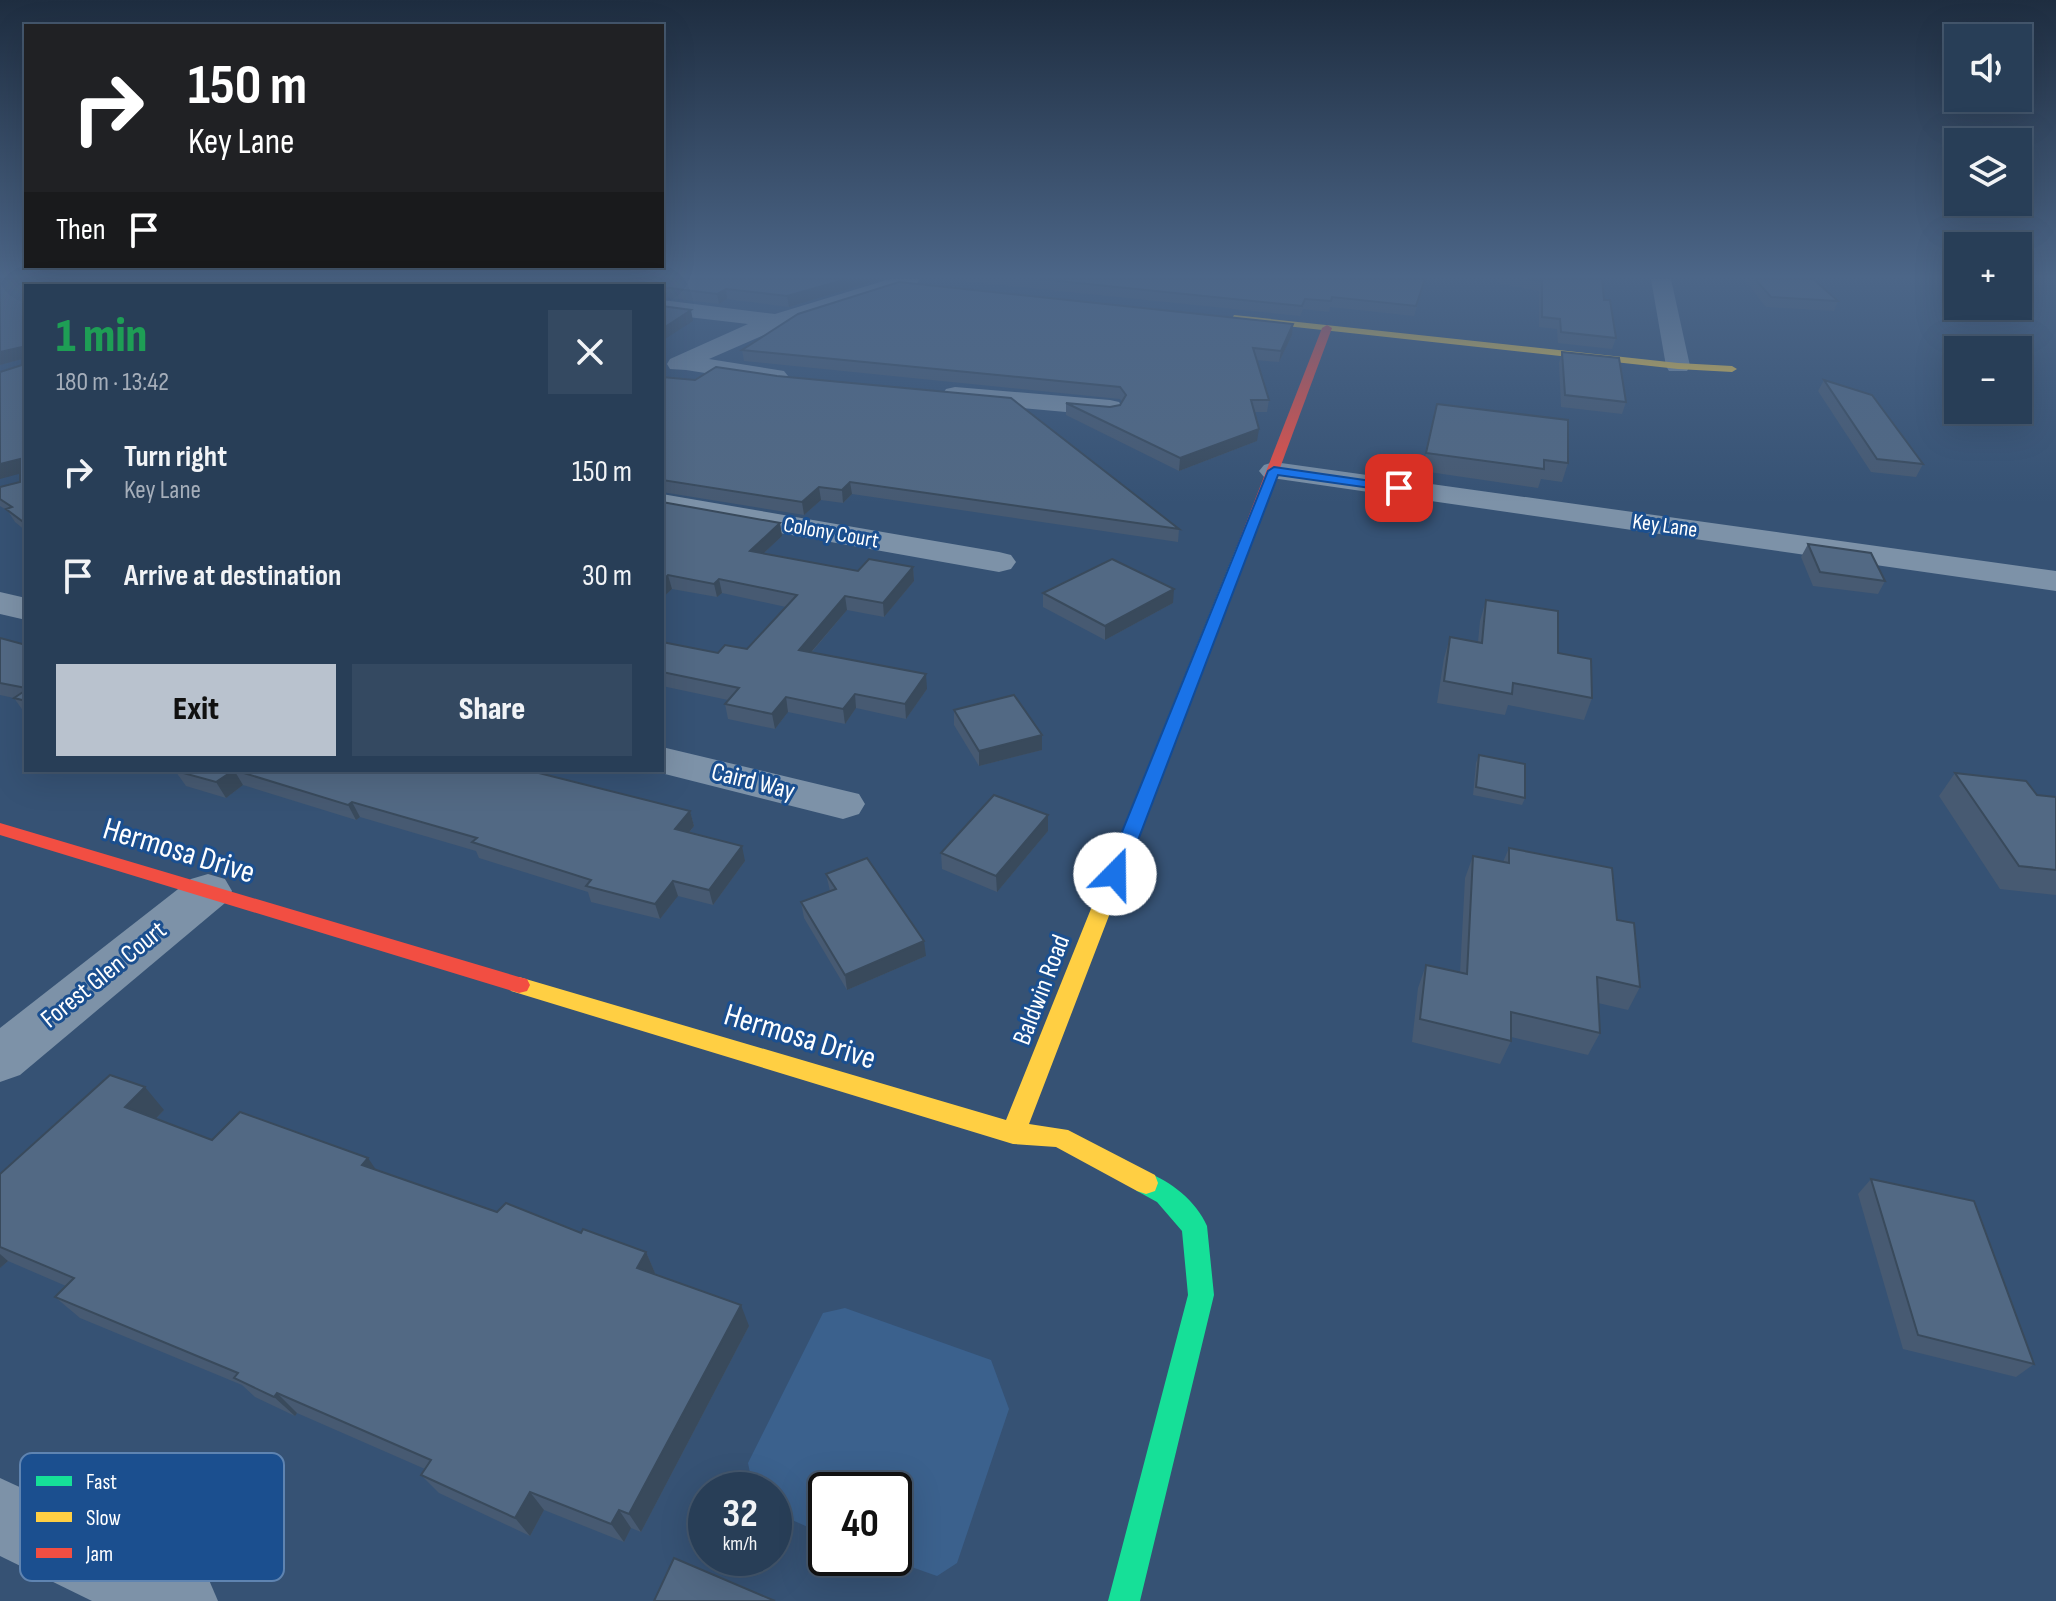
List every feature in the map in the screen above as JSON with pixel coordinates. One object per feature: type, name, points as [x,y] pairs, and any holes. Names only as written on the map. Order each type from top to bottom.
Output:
[{"type":"street","points":[[672,367],[699,354]]},
{"type":"street","name":"Baldwin Road","points":[[1013,1133],[1317,354]]},
{"type":"street","points":[[1565,354],[1732,369]]},
{"type":"street","points":[[1676,354],[1678,366]]},
{"type":"street","points":[[672,367],[794,379]]},
{"type":"street","points":[[927,392],[1110,408]]},
{"type":"street","name":"Key Lane","points":[[1274,471],[2056,581]]},
{"type":"street","name":"Colony Court","points":[[664,503],[999,562]]},
{"type":"street","points":[[0,603],[24,609]]},
{"type":"street","name":"Caird Way","points":[[664,760],[843,804]]},
{"type":"street","name":"Hermosa Drive","points":[[0,829],[1013,1133],[1059,1137],[1166,1194],[1194,1226],[1201,1295],[1124,1601]]},
{"type":"street","name":"Forest Glen Court","points":[[0,1059],[208,891]]},
{"type":"street","points":[[0,1516],[20,1526]]},
{"type":"street","points":[[136,1581],[178,1601]]},
{"type":"water","points":[[845,1308],[991,1360],[1009,1409],[957,1563],[937,1576],[912,1567],[912,1472],[808,1472],[808,1527],[792,1520],[792,1472],[750,1472],[748,1463],[823,1313]]},
{"type":"building","points":[[24,354],[24,522],[6,509],[12,507],[0,499],[0,487],[20,482],[20,459],[0,464],[0,372],[22,365]]},
{"type":"building","points":[[780,354],[1255,354],[1269,400],[1251,400],[1259,429],[1180,458],[1066,403],[1120,405],[1126,395],[1120,387]]},
{"type":"building","points":[[1562,354],[1619,358],[1626,402],[1565,395]]},
{"type":"building","points":[[716,367],[777,376],[1011,398],[1179,529],[850,482],[842,490],[819,487],[802,502],[664,480],[664,377],[695,380]]},
{"type":"building","points":[[1824,380],[1872,395],[1923,464],[1877,459]]},
{"type":"building","points":[[1437,404],[1568,420],[1568,463],[1544,460],[1544,469],[1426,453]]},
{"type":"building","points":[[664,502],[780,523],[750,551],[858,571],[869,559],[913,567],[883,603],[845,596],[799,650],[926,674],[905,704],[855,694],[843,709],[786,697],[772,714],[725,704],[739,688],[664,672],[664,642],[718,653],[725,645],[747,649],[797,595],[719,579],[714,584],[668,575],[664,579]]},
{"type":"building","points":[[1808,544],[1871,553],[1885,581],[1820,572]]},
{"type":"building","points":[[1112,559],[1174,589],[1105,626],[1043,593]]},
{"type":"building","points":[[1486,600],[1558,611],[1558,653],[1591,659],[1592,698],[1513,683],[1512,694],[1444,681],[1450,637],[1482,643]]},
{"type":"building","points":[[0,638],[24,644],[24,688],[0,683]]},
{"type":"building","points":[[24,691],[24,700],[14,698]]},
{"type":"building","points":[[1014,695],[1042,735],[979,751],[954,710]]},
{"type":"building","points":[[1479,755],[1525,764],[1525,798],[1476,787]]},
{"type":"building","points":[[180,772],[231,772],[216,782]]},
{"type":"building","points":[[241,772],[535,772],[690,811],[675,829],[742,846],[709,890],[673,881],[655,904],[586,886],[591,880],[472,842],[477,838],[352,802],[348,805]]},
{"type":"building","points":[[1955,773],[2026,781],[2037,795],[2056,797],[2056,870],[2019,866]]},
{"type":"building","points":[[994,795],[1048,815],[996,876],[941,853]]},
{"type":"building","points":[[1509,848],[1612,868],[1617,920],[1634,923],[1640,987],[1597,977],[1600,1033],[1511,1012],[1511,1041],[1420,1019],[1426,965],[1467,974],[1473,856],[1509,863]]},
{"type":"building","points":[[867,858],[924,941],[845,975],[801,902],[836,889],[826,874]]},
{"type":"building","points":[[110,1075],[145,1087],[125,1107],[212,1140],[240,1112],[368,1158],[362,1165],[497,1212],[506,1203],[581,1233],[583,1229],[646,1252],[637,1268],[741,1305],[629,1514],[619,1510],[611,1524],[530,1492],[515,1518],[421,1475],[431,1460],[277,1393],[274,1397],[234,1378],[238,1373],[55,1297],[74,1278],[0,1247],[0,1174]]},
{"type":"building","points":[[1871,1179],[1974,1201],[2034,1364],[1918,1335]]},
{"type":"building","points":[[674,1558],[688,1564],[688,1576],[716,1576],[775,1601],[654,1601]]},
{"type":"traffic: fast","points":[[1124,1601],[1201,1295],[1194,1226],[1166,1194],[1146,1183]]},
{"type":"traffic: slow","points":[[1564,354],[1732,369]]},
{"type":"traffic: slow","points":[[1013,1133],[1244,546]]},
{"type":"traffic: slow","points":[[519,985],[1013,1133],[1059,1137],[1146,1183]]},
{"type":"traffic: jam","points":[[1244,546],[1317,354]]},
{"type":"traffic: jam","points":[[0,829],[519,985]]},
{"type":"route","points":[[1115,874],[1274,471],[1399,488]]}]
